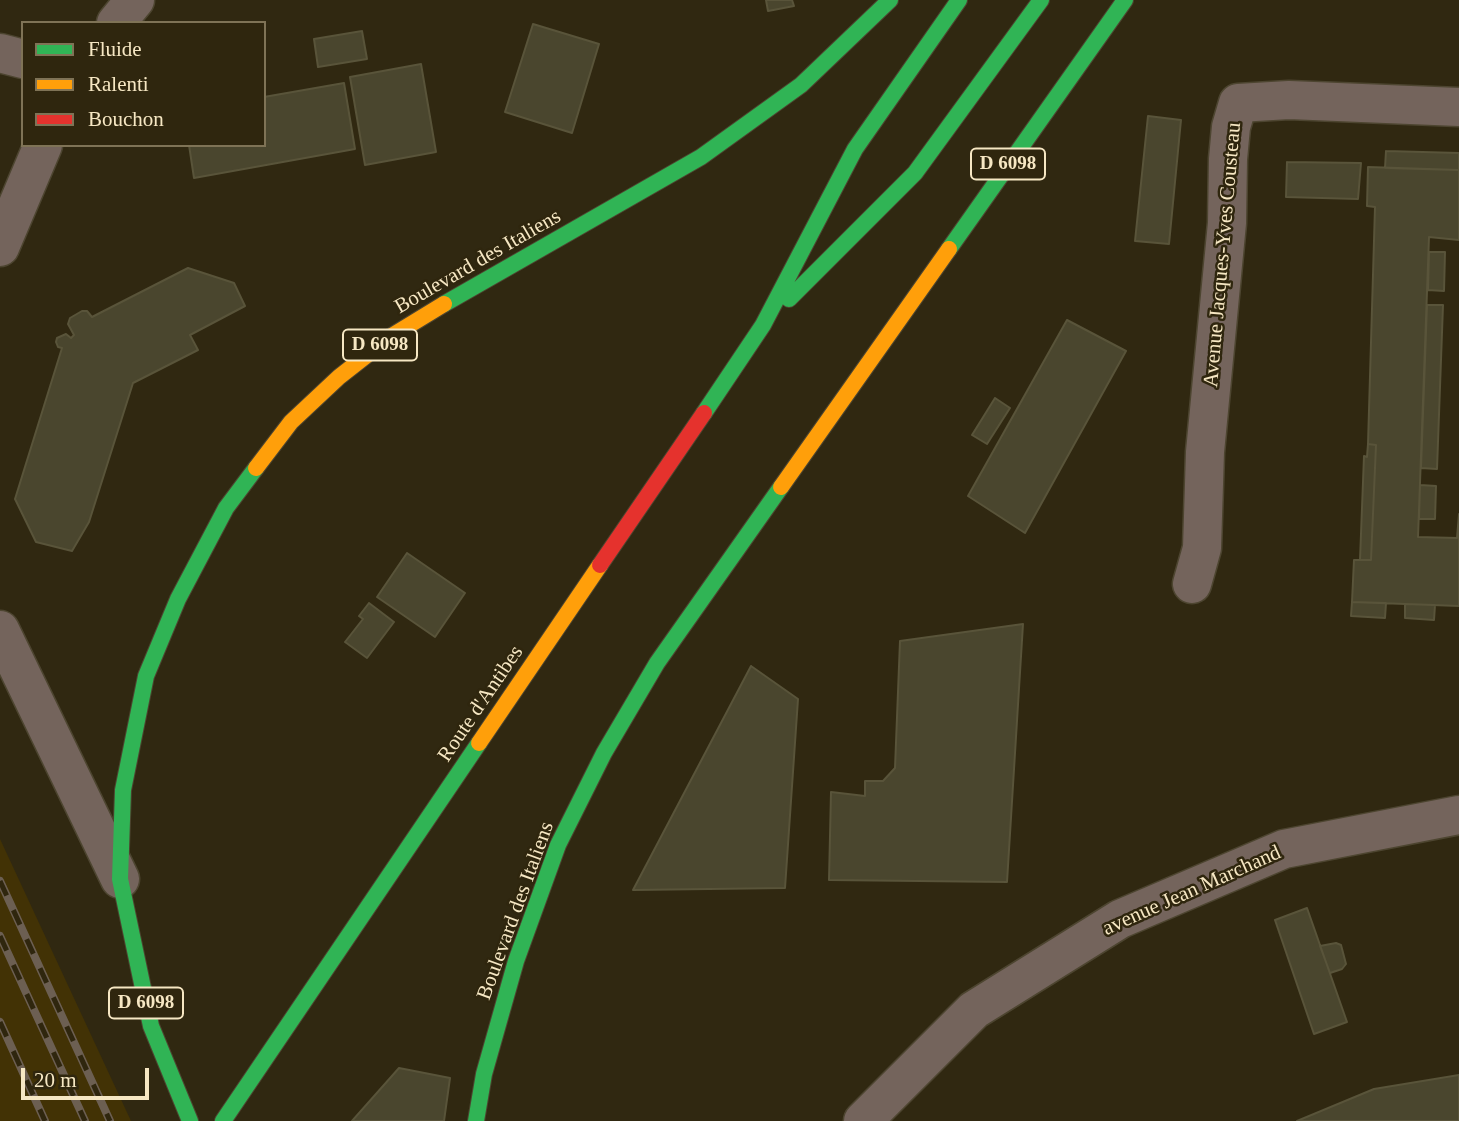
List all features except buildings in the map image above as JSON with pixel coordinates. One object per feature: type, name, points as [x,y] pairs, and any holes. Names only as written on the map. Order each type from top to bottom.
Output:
[{"type":"main road","name":"Boulevard des Italiens","points":[[190,1121],[151,1026],[120,879],[122,790],[146,676],[178,600],[226,508],[291,422],[339,377],[390,337],[496,273],[701,157],[802,85],[890,0]]},
{"type":"main road","points":[[763,325],[855,149],[959,0]]},
{"type":"main road","points":[[763,325],[915,173],[1041,0]]},
{"type":"main road","name":"Boulevard des Italiens","points":[[476,1121],[484,1074],[516,961],[558,845],[604,753],[665,652],[1125,0]]},
{"type":"main road","name":"Route d'Antibes","points":[[223,1121],[763,325]]},
{"type":"street","points":[[118,21],[135,0]]},
{"type":"street","points":[[0,53],[21,58]]},
{"type":"street","name":"Avenue Jacques-Yves Cousteau","points":[[1192,584],[1202,548],[1205,452],[1219,328],[1227,223],[1228,159],[1231,127],[1238,103],[1289,100],[1459,107]]},
{"type":"street","points":[[0,247],[42,147]]},
{"type":"street","points":[[0,630],[120,879]]},
{"type":"street","name":"avenue Jean Marchand","points":[[863,1121],[974,1010],[1120,919],[1284,849],[1459,815]]},
{"type":"shaded area","points":[[0,839],[131,1121],[0,1121]]},
{"type":"railway","points":[[0,881],[110,1121]]},
{"type":"railway","points":[[0,936],[85,1121]]},
{"type":"railway","points":[[0,1022],[45,1121]]},
{"type":"traffic: fast","points":[[444,304],[701,157],[801,85],[890,0]]},
{"type":"traffic: fast","points":[[704,413],[763,325],[855,149],[959,0]]},
{"type":"traffic: fast","points":[[789,299],[915,173],[1041,0]]},
{"type":"traffic: fast","points":[[949,249],[1125,0]]},
{"type":"traffic: fast","points":[[190,1121],[151,1026],[120,879],[123,790],[146,676],[178,599],[226,508],[256,468]]},
{"type":"traffic: fast","points":[[476,1121],[484,1074],[516,961],[558,845],[604,753],[657,663],[781,487]]},
{"type":"traffic: fast","points":[[223,1121],[479,743]]},
{"type":"traffic: slow","points":[[781,487],[949,249]]},
{"type":"traffic: slow","points":[[256,468],[291,422],[339,377],[390,337],[444,304]]},
{"type":"traffic: slow","points":[[479,743],[600,565]]},
{"type":"traffic: jam","points":[[600,565],[704,413]]}]
